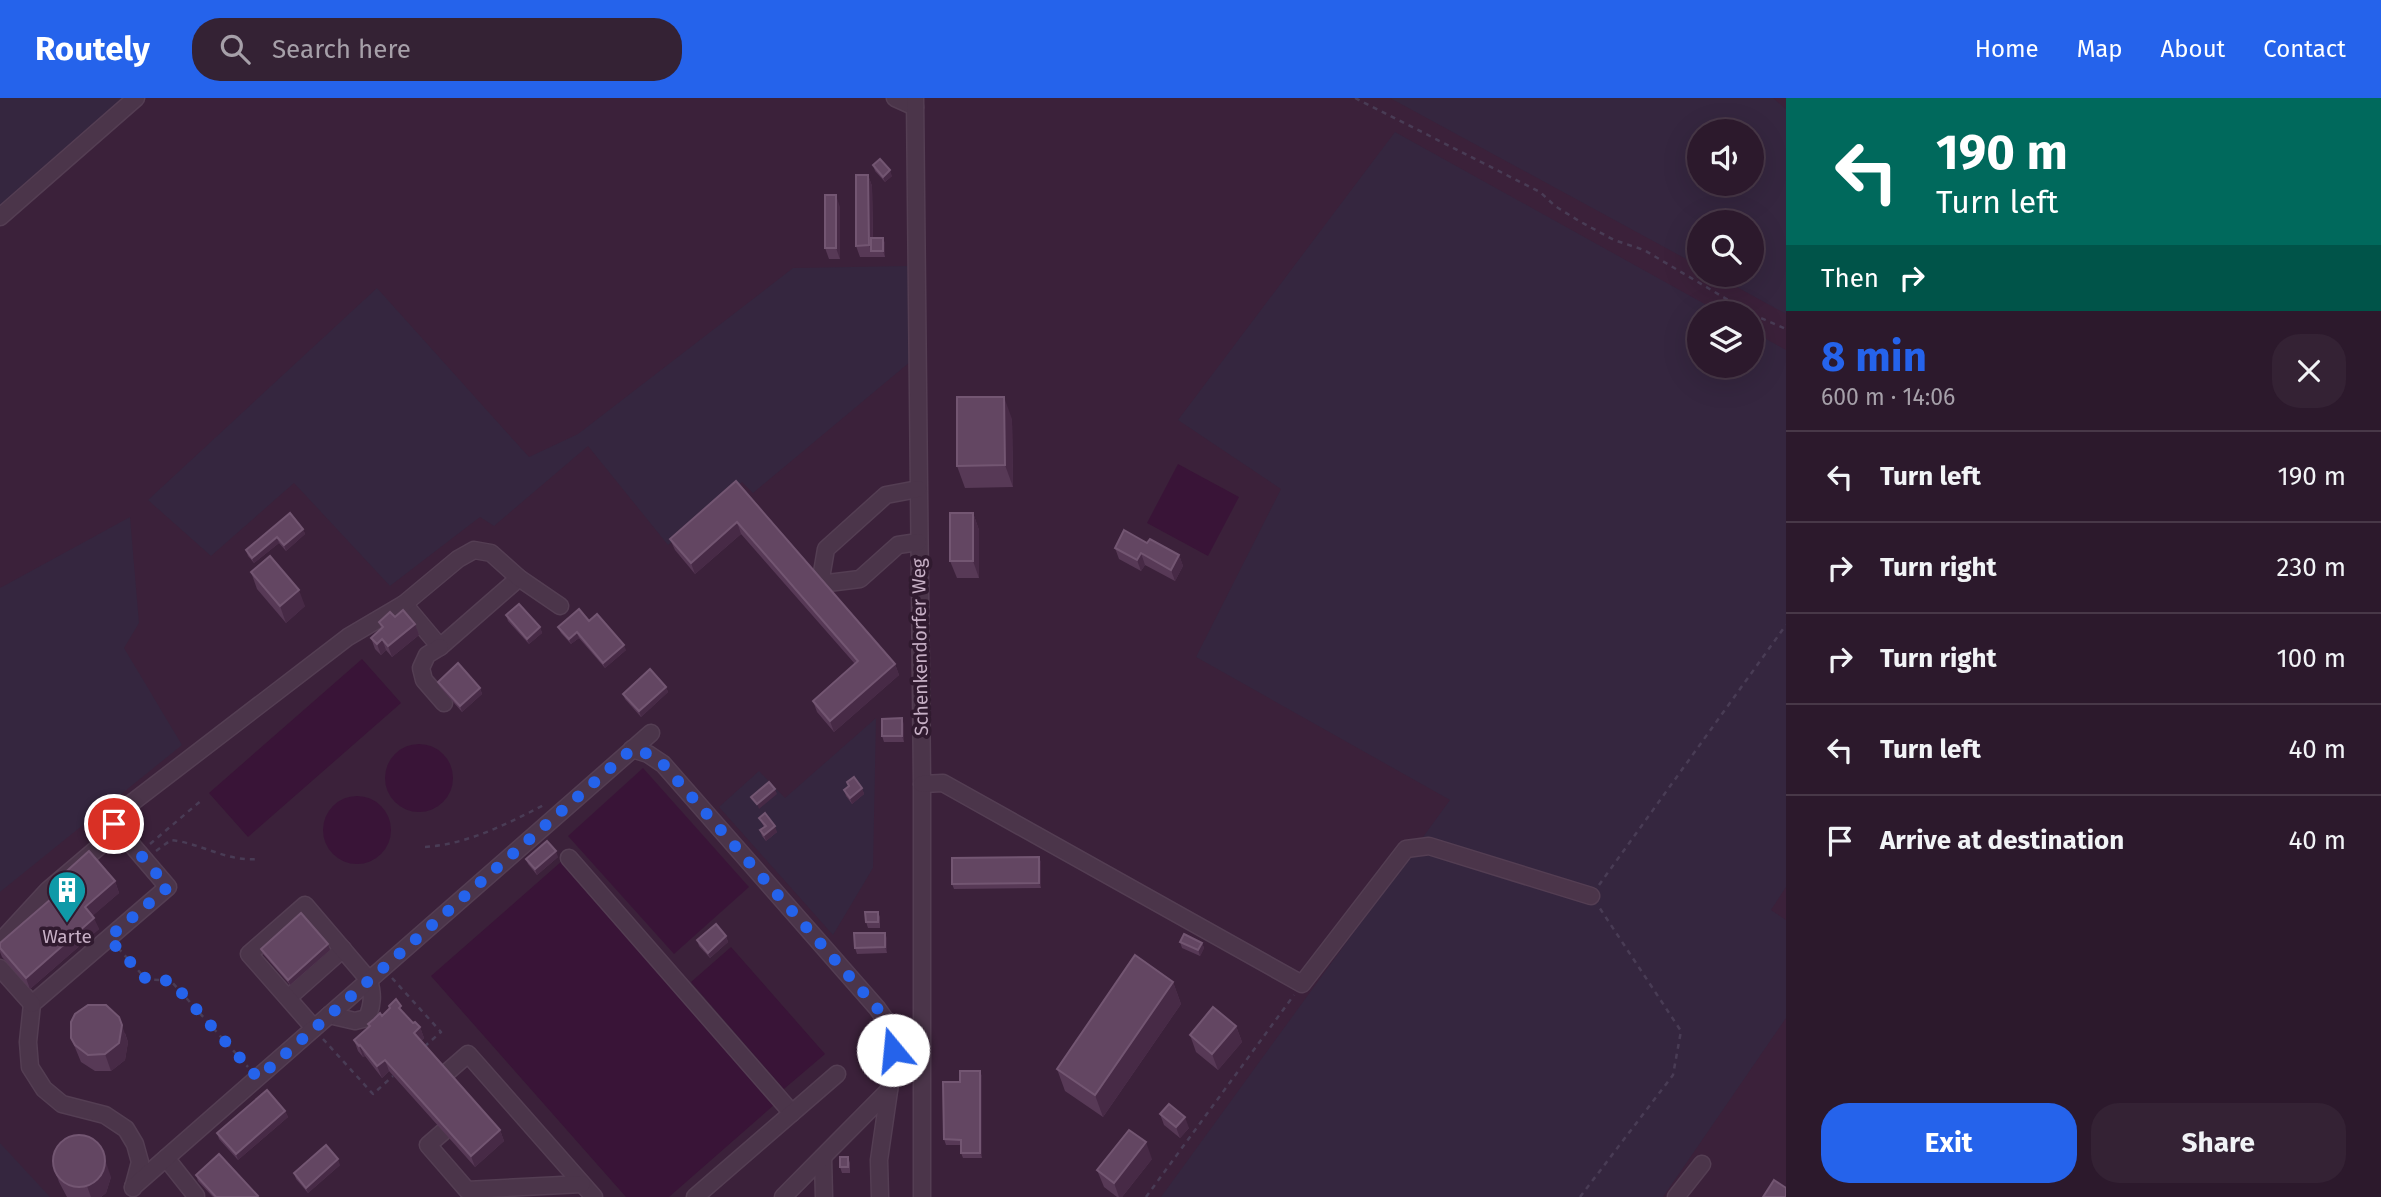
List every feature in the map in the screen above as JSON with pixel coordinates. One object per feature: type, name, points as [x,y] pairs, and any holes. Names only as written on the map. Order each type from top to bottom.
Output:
[{"type":"street","points":[[0,217],[136,98]]},
{"type":"street","points":[[895,98],[915,102]]},
{"type":"street","name":"Schenkendorfer Weg","points":[[915,102],[922,784],[922,1197]]},
{"type":"street","points":[[918,489],[886,495],[826,549],[820,584],[860,579],[898,545],[918,542]]},
{"type":"street","points":[[0,942],[48,890],[101,845],[130,805],[348,637],[404,604],[458,559],[474,550],[491,554],[559,606]]},
{"type":"street","points":[[444,703],[424,680],[421,668],[427,655],[440,647],[519,578]]},
{"type":"street","points":[[404,604],[440,647]]},
{"type":"street","points":[[134,1192],[166,1158],[651,733]]},
{"type":"street","points":[[632,749],[648,754],[663,764],[887,1022],[894,1040],[879,1160],[880,1197]]},
{"type":"street","points":[[922,784],[943,783],[1302,984],[1406,849],[1429,846],[1591,896]]},
{"type":"street","points":[[114,824],[168,887],[32,1004],[30,1067],[44,1089],[62,1104],[105,1115],[126,1129],[135,1144],[140,1162],[134,1192]]},
{"type":"street","points":[[569,858],[792,1113]]},
{"type":"street","points":[[314,1028],[249,954],[305,905],[369,979],[372,1005],[367,1018],[355,1021],[329,1015]]},
{"type":"street","points":[[288,998],[343,949]]},
{"type":"street","points":[[0,968],[32,1004]]},
{"type":"street","points":[[445,1074],[468,1054],[594,1197]]},
{"type":"street","points":[[695,1197],[837,1074]]},
{"type":"street","points":[[783,1197],[889,1090]]},
{"type":"street","points":[[443,1132],[428,1145],[467,1190],[582,1184]]},
{"type":"street","points":[[823,1157],[824,1197]]},
{"type":"street","points":[[166,1158],[196,1196]]},
{"type":"street","points":[[1676,1197],[1702,1164]]},
{"type":"path","points":[[1354,98],[1540,192],[1579,221],[1614,240],[1644,250],[1729,301]]},
{"type":"path","points":[[1764,320],[1786,329]]},
{"type":"path","points":[[1580,1197],[1673,1075],[1681,1031],[1591,896],[1786,625]]},
{"type":"path","points":[[142,857],[203,799]]},
{"type":"path","points":[[425,847],[445,846],[507,825],[544,805]]},
{"type":"path","points":[[142,857],[171,840],[186,841],[245,860],[257,859]]},
{"type":"path","points":[[108,938],[146,979],[171,981],[258,1078]]},
{"type":"path","points":[[383,968],[440,1032],[422,1049]]},
{"type":"path","points":[[1146,1197],[1302,984]]},
{"type":"path","points":[[314,1028],[373,1094],[393,1076]]},
{"type":"shaded area","points":[[0,98],[129,98],[0,211]]},
{"type":"shaded area","points":[[1390,98],[1773,98],[1786,109],[1786,314],[1737,287],[1764,287],[1764,210],[1687,210],[1687,259]]},
{"type":"shaded area","points":[[1395,132],[1699,301],[1687,301],[1687,378],[1764,378],[1764,338],[1786,350],[1786,887],[1771,910],[1786,920],[1786,1018],[1663,1197],[1161,1197],[1450,800],[1196,657],[1281,489],[1178,420]]},
{"type":"shaded area","points":[[909,266],[910,362],[753,493],[742,482],[668,545],[588,446],[494,526],[480,517],[390,586],[294,483],[211,556],[148,500],[377,288],[529,457],[578,434],[793,268]]},
{"type":"shaded area","points":[[1178,464],[1239,497],[1208,556],[1147,523]]},
{"type":"shaded area","points":[[130,517],[139,623],[124,648],[182,745],[0,892],[0,588]]},
{"type":"shaded area","points":[[362,659],[401,703],[248,837],[209,793]]},
{"type":"shaded area","points":[[876,718],[873,868],[833,935],[719,807],[759,771],[785,798]]},
{"type":"shaded area","points":[[412,744],[426,744],[438,749],[448,759],[453,778],[448,797],[438,807],[426,812],[412,812],[400,807],[390,797],[385,785],[385,771],[390,759],[400,749]]},
{"type":"shaded area","points":[[643,768],[749,887],[674,954],[568,836]]},
{"type":"shaded area","points":[[350,796],[364,796],[376,801],[386,811],[391,830],[386,849],[376,859],[364,864],[350,864],[338,859],[328,849],[323,837],[323,823],[328,811],[338,801]]},
{"type":"shaded area","points":[[562,861],[775,1104],[669,1197],[626,1197],[431,976]]},
{"type":"shaded area","points":[[731,947],[825,1054],[784,1089],[691,982]]},
{"type":"shaded area","points":[[0,1143],[50,1197],[0,1197]]},
{"type":"building","points":[[880,159],[890,170],[883,177],[873,165]]},
{"type":"building","points":[[856,175],[868,175],[869,245],[856,246]]},
{"type":"building","points":[[825,195],[836,195],[836,248],[825,248]]},
{"type":"building","points":[[871,238],[883,238],[883,251],[871,251]]},
{"type":"building","points":[[957,397],[1004,397],[1005,465],[957,466]]},
{"type":"building","points":[[736,481],[895,664],[830,721],[813,701],[858,661],[737,522],[691,563],[670,539]]},
{"type":"building","points":[[290,513],[303,529],[284,545],[277,537],[252,558],[246,550]]},
{"type":"building","points":[[950,513],[973,513],[973,561],[950,561]]},
{"type":"building","points":[[1124,530],[1147,543],[1150,539],[1179,555],[1171,570],[1141,553],[1137,560],[1115,548]]},
{"type":"building","points":[[270,556],[299,590],[280,606],[251,572]]},
{"type":"building","points":[[519,604],[540,627],[527,639],[506,615]]},
{"type":"building","points":[[579,609],[589,621],[597,614],[624,645],[603,663],[577,632],[569,639],[558,627]]},
{"type":"building","points":[[403,610],[415,624],[388,646],[382,639],[377,644],[371,638],[383,627],[379,622],[390,612],[395,617]]},
{"type":"building","points":[[458,663],[480,688],[460,706],[438,682]]},
{"type":"building","points":[[650,669],[666,687],[639,711],[623,694]]},
{"type":"building","points":[[902,718],[902,736],[882,736],[882,719]]},
{"type":"building","points":[[854,777],[862,788],[850,798],[844,790],[849,786],[847,782]]},
{"type":"building","points":[[769,782],[775,789],[757,804],[751,797]]},
{"type":"building","points":[[765,813],[775,826],[764,835],[760,830],[766,826],[759,818]]},
{"type":"building","points":[[547,841],[556,851],[535,869],[526,859]]},
{"type":"building","name":"Warte","points":[[89,851],[115,881],[85,907],[94,918],[26,978],[0,948],[0,943],[66,886],[59,878]]},
{"type":"building","points":[[1039,857],[1039,883],[952,884],[952,858]]},
{"type":"building","points":[[865,912],[878,912],[878,922],[866,922]]},
{"type":"building","points":[[301,913],[328,944],[288,980],[261,949]]},
{"type":"building","points":[[716,924],[726,936],[708,953],[697,940]]},
{"type":"building","points":[[854,933],[885,933],[885,947],[855,948]]},
{"type":"building","points":[[1184,934],[1202,943],[1198,950],[1180,942]]},
{"type":"building","points":[[1135,955],[1173,982],[1095,1095],[1057,1069]]},
{"type":"building","points":[[396,999],[401,1006],[399,1008],[420,1027],[414,1033],[500,1130],[471,1156],[385,1060],[377,1066],[354,1040],[380,1013],[382,1016]]},
{"type":"building","points":[[88,1005],[106,1005],[119,1017],[122,1025],[119,1043],[105,1054],[88,1055],[75,1045],[71,1038],[71,1022],[75,1014]]},
{"type":"building","points":[[1213,1007],[1236,1026],[1212,1054],[1190,1035]]},
{"type":"building","points":[[960,1071],[980,1071],[980,1153],[961,1153],[961,1140],[944,1139],[943,1082],[960,1082]]},
{"type":"building","points":[[267,1090],[285,1111],[236,1154],[217,1133]]},
{"type":"building","points":[[1169,1104],[1185,1117],[1176,1127],[1160,1114]]},
{"type":"building","points":[[1129,1130],[1146,1142],[1114,1183],[1097,1170]]},
{"type":"building","points":[[79,1135],[89,1137],[97,1143],[103,1151],[103,1171],[97,1179],[89,1185],[79,1187],[69,1185],[61,1179],[55,1171],[53,1161],[55,1151],[61,1143],[69,1137]]},
{"type":"building","points":[[326,1145],[338,1159],[306,1188],[294,1173]]},
{"type":"building","points":[[219,1154],[257,1197],[216,1197],[196,1175]]},
{"type":"building","points":[[840,1157],[848,1157],[848,1167],[840,1167]]},
{"type":"building","points":[[1774,1180],[1786,1188],[1786,1197],[1763,1197]]},
{"type":"place","name":"Warte","points":[[67,924]]},
{"type":"route","points":[[114,824],[168,887],[108,938],[146,979],[171,981],[258,1078],[632,749],[648,754],[663,764],[877,1008],[887,1022],[894,1040],[893,1050]]}]
